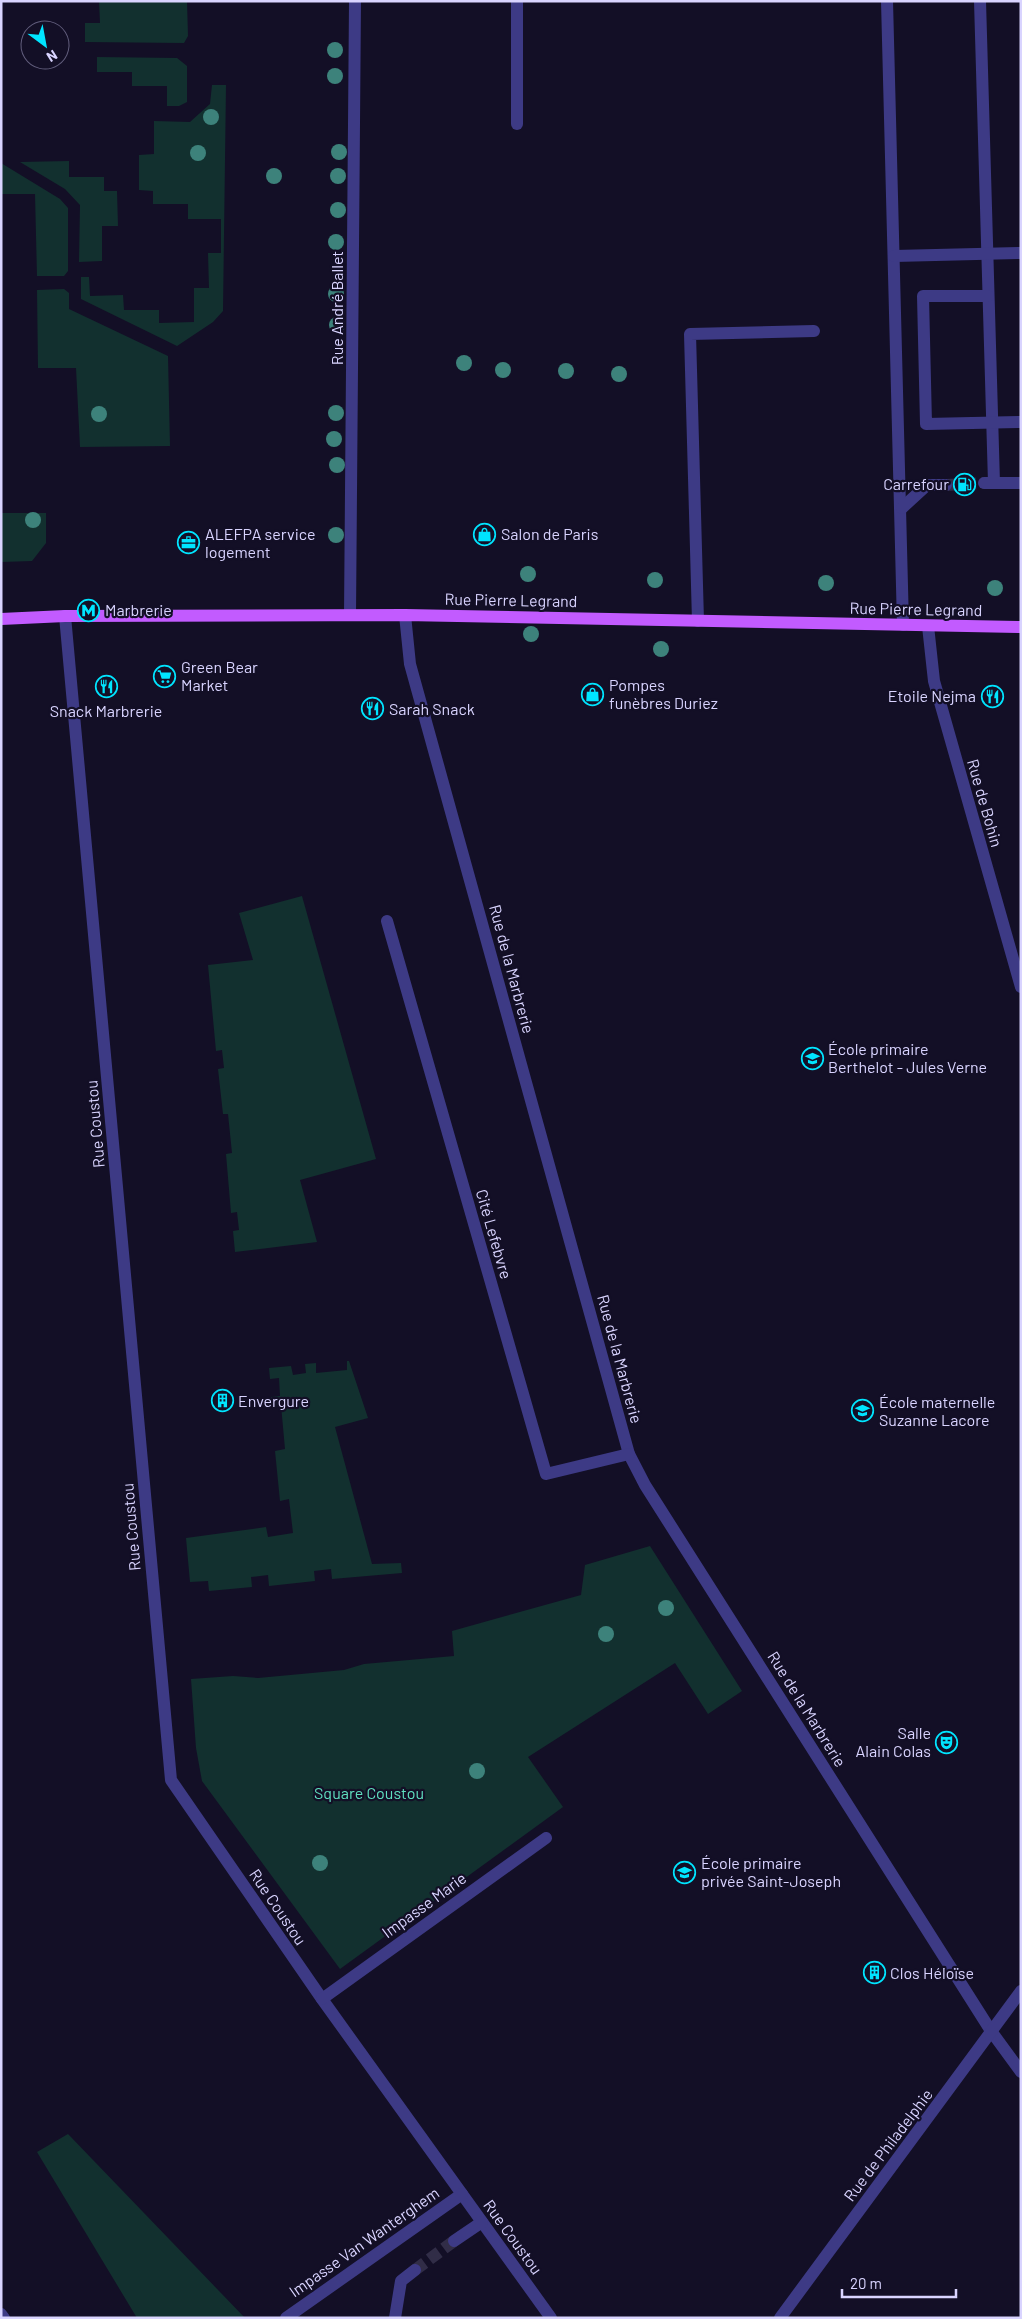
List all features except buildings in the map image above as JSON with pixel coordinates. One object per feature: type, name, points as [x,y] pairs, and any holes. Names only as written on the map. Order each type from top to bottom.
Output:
[{"type":"main road","name":"Rue Pierre Legrand","points":[[1,619],[65,616],[404,615],[1021,627]]},
{"type":"street","name":"Rue André Ballet","points":[[350,615],[355,1]]},
{"type":"street","points":[[517,1],[517,124]]},
{"type":"street","points":[[887,1],[902,508],[903,625]]},
{"type":"street","points":[[980,1],[993,423],[989,483],[1021,483]]},
{"type":"street","points":[[894,256],[1021,253]]},
{"type":"street","points":[[988,296],[923,296],[926,424],[1021,422]]},
{"type":"street","points":[[698,621],[690,334],[814,331]]},
{"type":"street","points":[[902,508],[927,485],[946,484]]},
{"type":"street","name":"Rue de la Marbrerie","points":[[404,615],[410,664],[629,1454],[645,1485],[992,2031],[1021,2072]]},
{"type":"street","name":"Rue Coustou","points":[[65,616],[172,1780],[322,1999],[551,2318]]},
{"type":"street","name":"Rue de Bohin","points":[[928,626],[934,681],[1021,987]]},
{"type":"street","name":"Cité Lefebvre","points":[[388,921],[546,1474],[629,1454]]},
{"type":"street","name":"Impasse Marie","points":[[322,1999],[546,1838]]},
{"type":"street","name":"Rue de Philadelphie","points":[[780,2318],[1021,1991]]},
{"type":"street","name":"Impasse Van Wanterghem","points":[[286,2318],[462,2194]]},
{"type":"street","points":[[454,2241],[482,2222]]},
{"type":"street","points":[[395,2318],[401,2281],[415,2270]]},
{"type":"street","points":[[1,2314],[4,2318]]},
{"type":"green space","points":[[99,1],[187,1],[188,36],[184,43],[85,42],[85,23],[100,23]]},
{"type":"green space","points":[[97,57],[177,58],[187,66],[187,102],[179,106],[167,106],[167,86],[132,86],[132,72],[97,72]]},
{"type":"green space","points":[[212,85],[226,85],[223,311],[213,322],[177,346],[81,299],[81,277],[89,277],[90,296],[123,295],[124,310],[159,310],[159,323],[194,322],[194,288],[209,288],[208,253],[221,253],[221,219],[188,219],[188,204],[153,204],[153,191],[139,190],[139,155],[154,154],[154,121],[190,122],[210,104]]},
{"type":"green space","points":[[69,161],[69,177],[104,177],[104,191],[117,191],[118,226],[102,226],[102,261],[79,262],[80,205],[65,189],[20,162]]},
{"type":"green space","points":[[1,163],[60,199],[68,208],[68,271],[64,276],[37,276],[35,194],[1,194]]},
{"type":"green space","points":[[64,289],[69,293],[69,309],[168,356],[170,446],[80,447],[76,368],[38,368],[37,290]]},
{"type":"green space","points":[[1,513],[46,513],[46,543],[32,561],[1,562]]},
{"type":"green space","points":[[302,896],[376,1159],[300,1180],[317,1242],[235,1252],[233,1231],[239,1230],[237,1212],[231,1213],[226,1154],[232,1153],[228,1114],[223,1114],[218,1069],[224,1068],[222,1050],[216,1051],[208,965],[253,960],[239,913]]},
{"type":"green space","points":[[347,1361],[349,1361],[368,1418],[335,1427],[372,1564],[401,1563],[402,1573],[332,1579],[331,1569],[314,1571],[315,1581],[269,1586],[268,1575],[251,1577],[252,1587],[209,1591],[208,1581],[190,1582],[186,1538],[266,1527],[268,1537],[293,1533],[289,1499],[280,1501],[275,1451],[285,1449],[281,1405],[271,1406],[271,1397],[280,1396],[279,1378],[270,1379],[269,1368],[291,1366],[293,1375],[306,1373],[305,1364],[316,1363],[316,1373],[347,1370]]},
{"type":"green space","name":"Square Coustou","points":[[650,1546],[742,1691],[708,1714],[675,1663],[528,1757],[563,1807],[340,1969],[202,1781],[196,1748],[191,1679],[233,1676],[258,1678],[344,1670],[364,1664],[454,1656],[452,1631],[581,1595],[585,1565]]},
{"type":"green space","points":[[68,2134],[245,2318],[137,2318],[37,2152]]},
{"type":"tunnel","points":[[946,485],[984,483]]},
{"type":"tunnel","points":[[415,2270],[454,2241]]},
{"type":"place","name":"Carrefour","points":[[965,484]]},
{"type":"place","name":"Salon de Paris","points":[[485,534]]},
{"type":"place","name":"ALEFPA service logement","points":[[189,543]]},
{"type":"place","name":"Marbrerie","points":[[89,610]]},
{"type":"place","name":"Green Bear Market","points":[[165,676]]},
{"type":"place","name":"Snack Marbrerie","points":[[106,687]]},
{"type":"place","name":"Pompes funèbres Duriez","points":[[593,694]]},
{"type":"place","name":"Etoile Nejma","points":[[992,696]]},
{"type":"place","name":"Sarah Snack","points":[[373,709]]},
{"type":"place","name":"École primaire Berthelot - Jules Verne","points":[[812,1058]]},
{"type":"place","name":"Envergure","points":[[222,1401]]},
{"type":"place","name":"École maternelle Suzanne Lacore","points":[[863,1411]]},
{"type":"place","name":"Salle Alain Colas","points":[[947,1742]]},
{"type":"place","name":"École primaire privée Saint-Joseph","points":[[685,1872]]},
{"type":"place","name":"Clos Héloïse","points":[[874,1973]]}]
